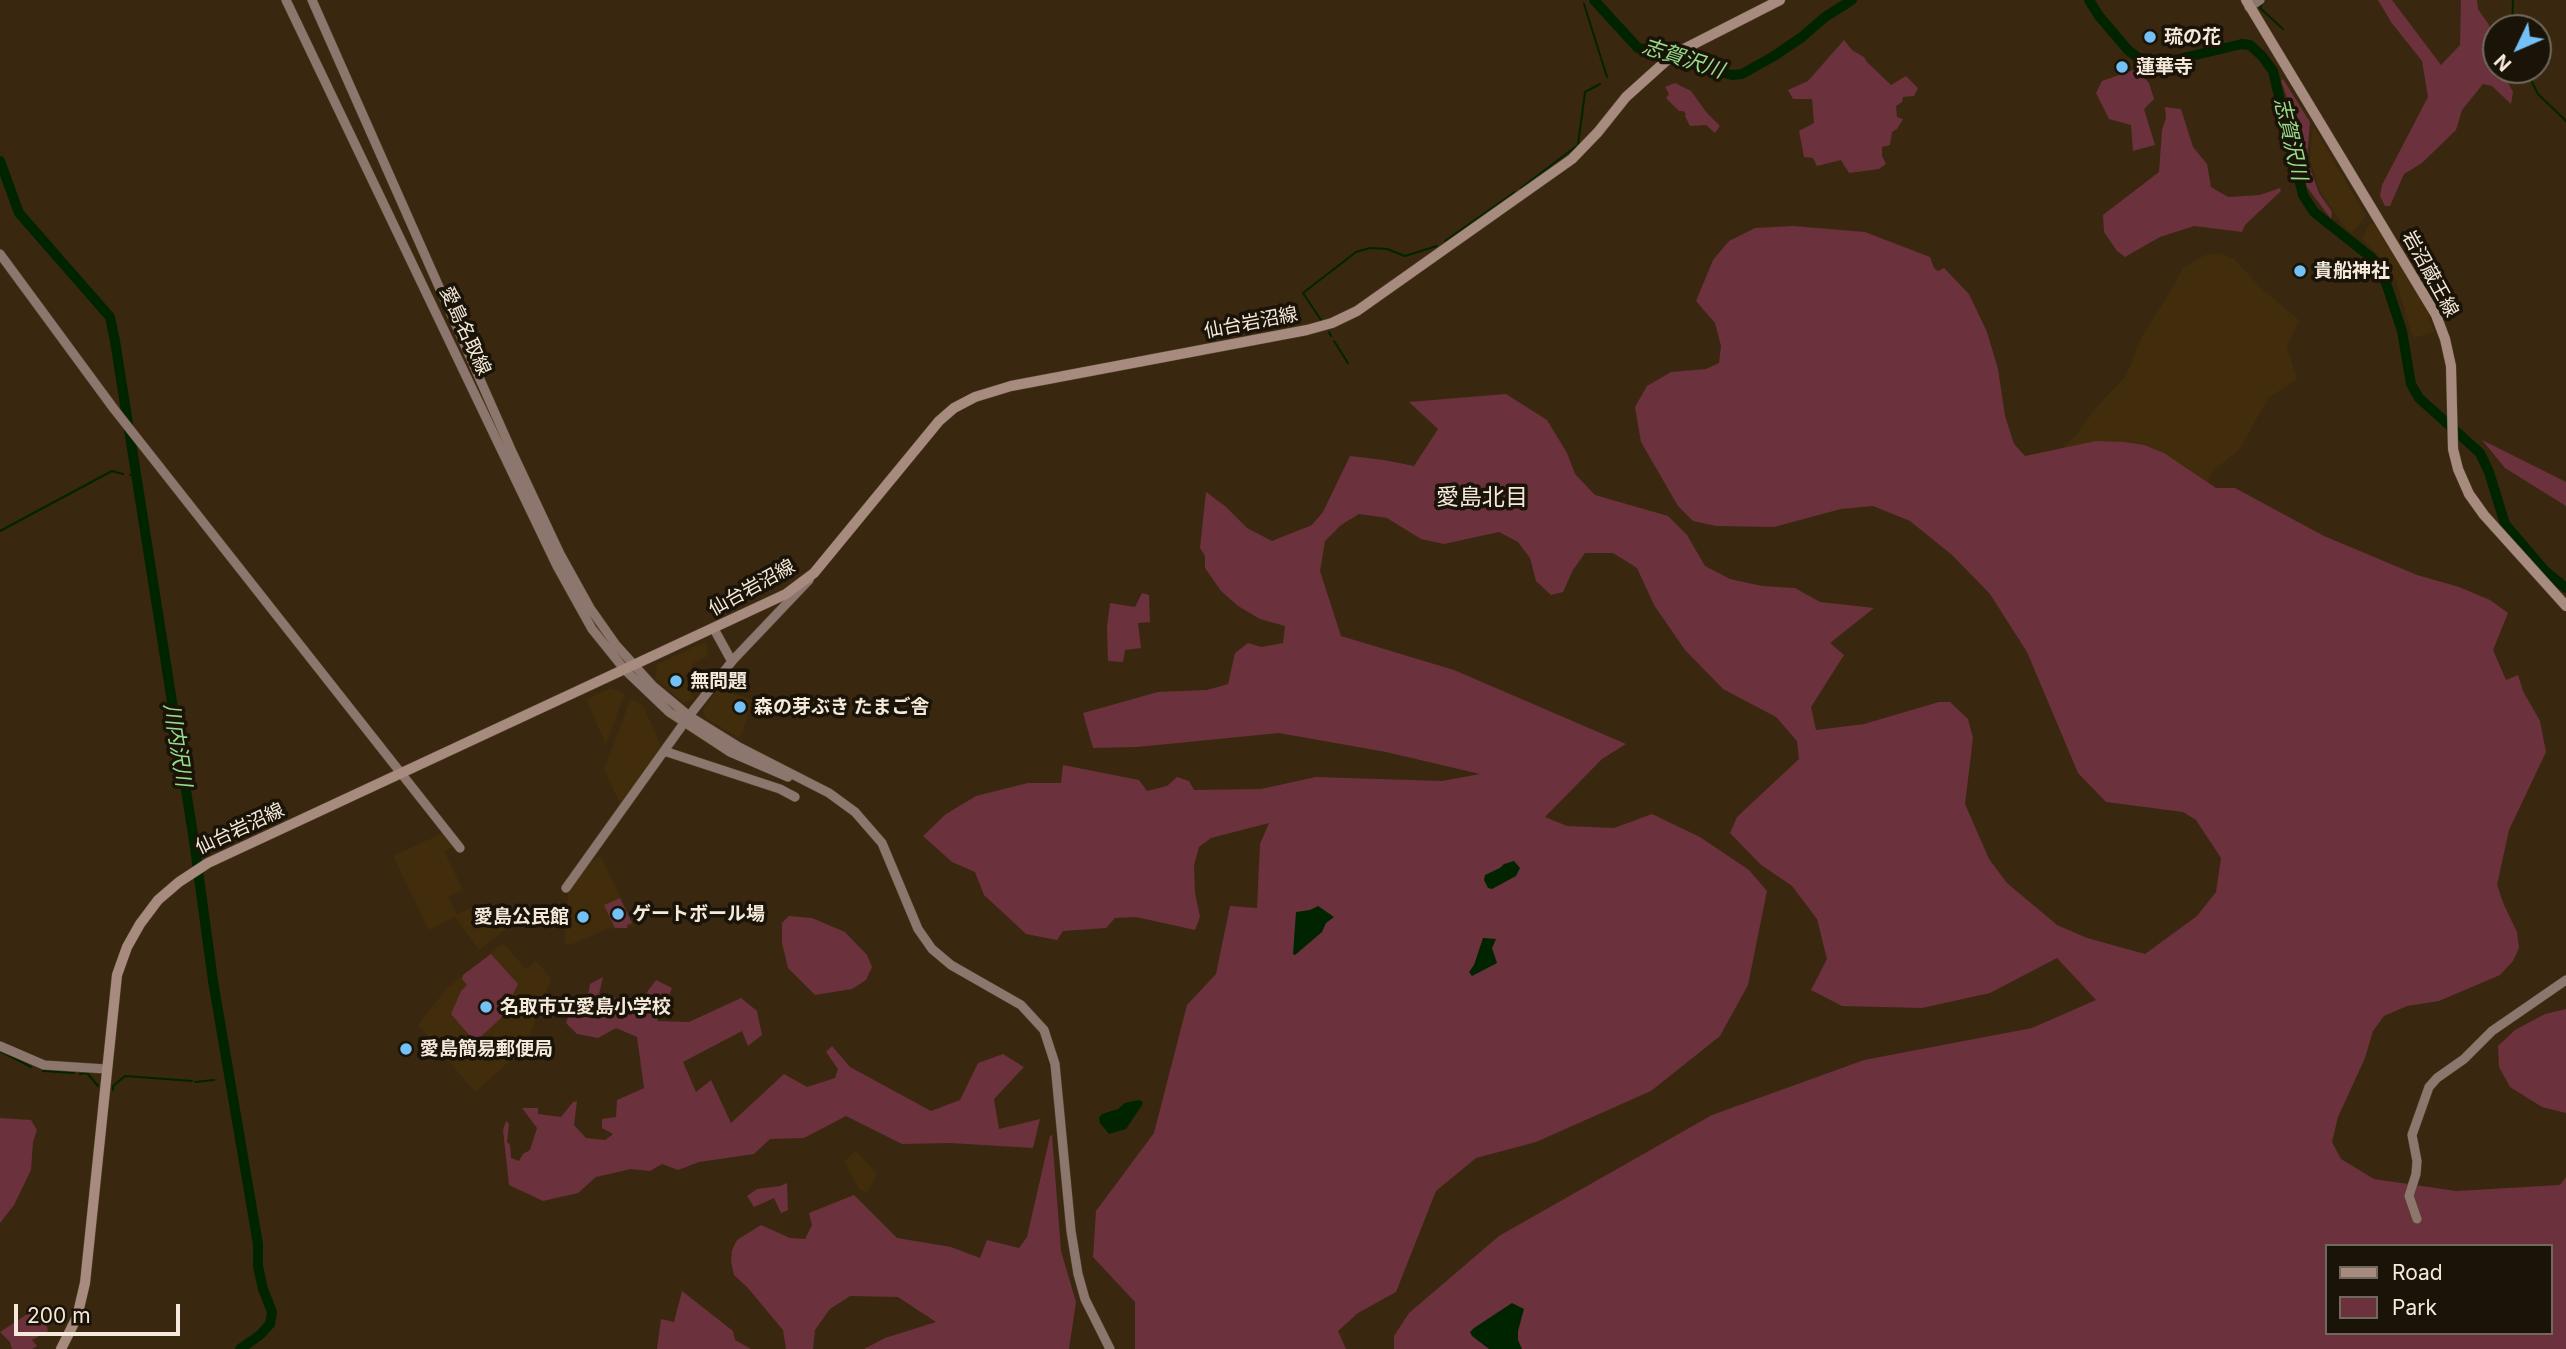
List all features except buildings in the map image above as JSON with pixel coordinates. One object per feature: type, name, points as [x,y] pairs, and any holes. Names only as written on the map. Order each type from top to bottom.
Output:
[{"type":"main road","name":"仙台岩沼線","points":[[61,1349],[77,1317],[85,1283],[114,991],[124,953],[148,912],[169,890],[204,865],[786,594],[814,573],[924,438],[954,408],[975,397],[1010,386],[1307,330],[1341,319],[1364,307],[1572,159],[1626,97],[1655,69],[1678,52],[1780,0]]},
{"type":"main road","name":"岩沼蔵王線","points":[[2248,4],[2437,315],[2448,352],[2454,449],[2458,469],[2475,503],[2566,606]]},
{"type":"street","name":"愛島名取線","points":[[286,0],[557,566],[592,629],[629,668]]},
{"type":"street","name":"愛島名取線","points":[[312,0],[513,454],[573,580],[629,668]]},
{"type":"street","points":[[2248,4],[2260,0]]},
{"type":"street","points":[[0,254],[119,416],[460,848]]},
{"type":"street","points":[[566,888],[733,660],[814,573]]},
{"type":"street","points":[[714,629],[733,660]]},
{"type":"street","points":[[629,668],[655,699],[747,760],[791,778],[804,779],[844,802],[872,830],[887,854],[918,929],[932,949],[951,965],[1021,1005],[1044,1030],[1055,1064],[1070,1231],[1078,1274],[1085,1299],[1111,1349]]},
{"type":"street","points":[[664,751],[780,789],[795,797]]},
{"type":"street","points":[[2417,1219],[2409,1196],[2417,1161],[2412,1135],[2429,1087],[2437,1078],[2465,1059],[2492,1031],[2566,980]]},
{"type":"street","points":[[0,1046],[44,1065],[106,1069]]},
{"type":"shaded area","points":[[2313,126],[2366,216],[2352,233],[2343,225],[2320,191],[2310,159]]},
{"type":"shaded area","points":[[2370,223],[2374,224],[2425,306],[2434,332],[2413,338],[2396,280],[2384,262],[2362,239]]},
{"type":"shaded area","points":[[2220,253],[2234,259],[2263,290],[2299,320],[2287,347],[2297,379],[2268,398],[2240,449],[2213,471],[2203,491],[2051,459],[2076,435],[2099,404],[2126,376],[2142,336],[2183,268],[2205,255]]},
{"type":"shaded area","points":[[705,642],[708,656],[692,664],[695,671],[684,676],[694,699],[683,703],[655,678],[657,664]]},
{"type":"shaded area","points":[[722,684],[729,692],[753,700],[740,738],[706,718],[703,709]]},
{"type":"shaded area","points":[[610,688],[625,693],[606,745],[586,699]]},
{"type":"shaded area","points":[[631,698],[643,706],[661,746],[620,803],[604,770]]},
{"type":"shaded area","points":[[443,833],[453,847],[444,851],[463,890],[448,897],[457,915],[480,903],[489,914],[501,905],[512,919],[512,925],[479,950],[455,917],[429,930],[393,856]]},
{"type":"shaded area","points":[[601,856],[634,927],[607,929],[570,945],[564,943],[568,893],[592,860]]},
{"type":"shaded area","points":[[1514,861],[1520,868],[1516,876],[1492,889],[1488,888],[1485,875]]},
{"type":"shaded area","points":[[1318,906],[1334,917],[1326,923],[1322,932],[1295,955],[1296,912]]},
{"type":"shaded area","points":[[1483,938],[1496,939],[1492,948],[1497,963],[1472,976],[1469,972]]},
{"type":"shaded area","name":"名取市立愛島小学校","points":[[503,943],[526,969],[536,961],[551,978],[525,1048],[475,1092],[418,1025],[446,989]]},
{"type":"shaded area","points":[[1139,1100],[1143,1102],[1142,1105],[1126,1129],[1109,1134],[1100,1123],[1102,1114],[1118,1109],[1125,1103]]},
{"type":"shaded area","points":[[856,1151],[877,1174],[867,1193],[859,1189],[844,1161]]},
{"type":"shaded area","points":[[1512,1303],[1524,1309],[1518,1331],[1522,1349],[1489,1349],[1472,1336],[1470,1332],[1474,1328]]},
{"type":"green space","points":[[2378,0],[2392,0],[2441,65],[2460,45],[2461,0],[2477,0],[2482,15],[2483,84],[2462,110],[2456,130],[2422,163],[2404,174],[2390,206],[2385,206],[2380,196],[2382,185],[2428,97],[2422,61],[2391,22]]},
{"type":"green space","points":[[1844,40],[1891,85],[1906,76],[1918,88],[1914,96],[1903,97],[1902,102],[1896,106],[1897,117],[1903,119],[1892,132],[1890,145],[1882,147],[1886,164],[1879,169],[1849,173],[1841,160],[1817,166],[1813,158],[1804,157],[1799,131],[1814,123],[1812,99],[1793,99],[1788,90],[1808,81]]},
{"type":"green space","points":[[2136,69],[2149,83],[2154,99],[2144,109],[2155,145],[2133,151],[2131,125],[2109,119],[2096,93],[2102,81]]},
{"type":"green space","points":[[2283,79],[2310,122],[2307,160],[2319,193],[2332,212],[2331,219],[2307,187],[2300,162],[2296,123],[2281,81]]},
{"type":"green space","points":[[1675,83],[1691,91],[1720,126],[1715,133],[1706,125],[1690,126],[1686,114],[1666,98],[1669,94],[1665,87]]},
{"type":"green space","points":[[2483,84],[2509,84],[2513,92],[2511,104],[2492,86]]},
{"type":"green space","points":[[2165,107],[2181,109],[2193,147],[2207,164],[2211,187],[2228,197],[2260,195],[2280,188],[2281,191],[2245,225],[2242,232],[2194,226],[2160,237],[2125,257],[2117,251],[2104,232],[2103,215],[2159,172]]},
{"type":"green space","points":[[1793,226],[1865,232],[1930,257],[1934,268],[1938,271],[1944,268],[1969,294],[1987,332],[1998,369],[2005,416],[2014,444],[2025,456],[2096,441],[2144,445],[2164,453],[2216,488],[2235,488],[2324,536],[2417,575],[2459,587],[2490,600],[2508,613],[2493,650],[2506,680],[2518,675],[2523,691],[2540,721],[2546,752],[2509,830],[2497,885],[2517,932],[2519,948],[2513,961],[2500,975],[2439,1001],[2407,1006],[2384,1016],[2373,1031],[2365,1058],[2338,1117],[2332,1142],[2341,1159],[2374,1179],[2456,1191],[2560,1185],[2566,1177],[2566,1349],[1394,1349],[1394,1336],[1409,1313],[1499,1236],[1712,1115],[1864,1060],[2032,1028],[2096,1000],[2057,958],[1990,993],[1922,1008],[1842,1006],[1811,990],[1827,959],[1817,919],[1792,886],[1760,864],[1730,833],[1737,817],[1799,759],[1797,741],[1776,717],[1723,689],[1685,650],[1654,605],[1637,568],[1613,553],[1585,553],[1563,592],[1551,595],[1536,581],[1530,558],[1518,542],[1499,532],[1444,544],[1421,539],[1387,518],[1359,514],[1341,525],[1325,541],[1320,571],[1341,636],[1454,670],[1626,744],[1602,759],[1545,817],[1567,826],[1614,828],[1652,814],[1700,837],[1749,870],[1767,891],[1748,985],[1720,1036],[1651,1091],[1536,1142],[1476,1158],[1436,1191],[1396,1292],[1358,1313],[1338,1331],[1346,1349],[1135,1349],[1135,1302],[1093,1257],[1096,1211],[1154,1133],[1187,1005],[1216,974],[1230,906],[1257,908],[1260,844],[1269,823],[1211,838],[1199,847],[1194,865],[1195,893],[1200,917],[1195,930],[1136,917],[1115,918],[1106,928],[1063,931],[1057,940],[1026,934],[984,895],[975,872],[952,862],[923,836],[946,814],[976,796],[1028,783],[1061,783],[1063,765],[1139,780],[1147,791],[1167,786],[1177,777],[1189,781],[1194,790],[1261,789],[1316,777],[1442,781],[1480,774],[1386,752],[1279,733],[1137,747],[1093,748],[1083,713],[1158,692],[1207,690],[1228,684],[1235,653],[1248,643],[1261,647],[1283,643],[1285,626],[1260,619],[1238,606],[1221,591],[1205,568],[1205,556],[1200,548],[1206,492],[1247,528],[1272,541],[1312,525],[1323,512],[1350,456],[1414,466],[1438,429],[1409,402],[1506,394],[1547,420],[1567,453],[1575,474],[1595,495],[1668,516],[1687,535],[1705,566],[1730,579],[1762,586],[1795,588],[1820,602],[1874,608],[1830,643],[1844,655],[1811,707],[1816,730],[1864,724],[1939,702],[1950,702],[1968,719],[1973,738],[1965,804],[1989,859],[2007,883],[2057,925],[2087,938],[2145,954],[2197,916],[2216,892],[2221,858],[2196,820],[2183,812],[2106,802],[2078,773],[2027,652],[1990,594],[1952,555],[1910,521],[1873,506],[1841,509],[1774,527],[1716,526],[1693,521],[1678,506],[1641,442],[1635,407],[1647,386],[1671,372],[1706,369],[1719,363],[1721,346],[1715,323],[1696,301],[1713,260],[1729,241],[1755,228]]},
{"type":"green space","points":[[2482,440],[2566,482],[2566,506],[2505,468]]},
{"type":"green space","points":[[1142,593],[1149,595],[1150,622],[1138,623],[1141,648],[1125,650],[1123,662],[1108,661],[1107,627],[1110,603],[1135,607]]},
{"type":"green space","name":"ゲートボール場","points":[[620,898],[632,923],[627,925],[627,928],[615,928],[604,905]]},
{"type":"green space","points":[[789,916],[812,918],[845,932],[867,955],[872,967],[866,980],[852,989],[815,995],[788,968],[782,943],[782,923]]},
{"type":"green space","points":[[491,954],[518,984],[501,1018],[475,1042],[451,1014],[461,991],[467,985],[462,979],[463,975]]},
{"type":"green space","points":[[603,977],[599,994],[639,1003],[656,980],[672,988],[657,1021],[689,1022],[741,998],[757,1011],[762,1035],[748,1046],[742,1031],[683,1062],[696,1092],[711,1080],[731,1123],[784,1074],[807,1087],[835,1078],[838,1069],[826,1052],[832,1046],[850,1067],[931,1111],[960,1100],[978,1063],[1003,1054],[1024,1067],[994,1099],[999,1129],[1040,1119],[1033,1148],[950,1143],[902,1144],[846,1116],[804,1138],[770,1139],[754,1154],[699,1162],[678,1170],[662,1164],[650,1171],[631,1169],[596,1177],[578,1193],[543,1201],[509,1185],[503,1130],[506,1121],[509,1124],[507,1142],[510,1145],[511,1158],[519,1161],[523,1154],[530,1150],[537,1128],[522,1108],[538,1108],[538,1114],[561,1117],[573,1102],[577,1101],[574,1125],[586,1138],[605,1140],[613,1134],[602,1128],[602,1119],[616,1117],[617,1100],[644,1088],[637,1037],[616,1028],[598,1038],[577,1034],[566,1023],[571,1007],[586,1007],[590,984]]},
{"type":"green space","points":[[2566,1009],[2566,1113],[2542,1107],[2510,1087],[2499,1067],[2498,1046],[2515,1030],[2545,1014]]},
{"type":"green space","points":[[0,1118],[31,1120],[37,1130],[33,1142],[31,1170],[14,1205],[0,1223]]},
{"type":"green space","points":[[1052,1135],[1061,1251],[1076,1302],[1069,1349],[864,1349],[885,1338],[936,1322],[898,1297],[850,1296],[830,1309],[815,1330],[813,1349],[786,1349],[783,1330],[734,1275],[732,1250],[737,1240],[761,1225],[790,1238],[805,1239],[812,1225],[809,1213],[854,1195],[897,1238],[951,1247],[980,1258],[987,1240],[1019,1248],[1027,1237]]},
{"type":"green space","points":[[787,1183],[788,1210],[781,1213],[774,1198],[754,1207],[747,1196],[757,1189]]},
{"type":"green space","points":[[682,1291],[733,1331],[735,1340],[751,1349],[657,1349],[661,1319],[674,1322]]},
{"type":"green space","points":[[34,1306],[44,1315],[48,1331],[32,1340],[37,1346],[32,1349],[12,1349],[10,1342],[0,1332],[29,1313]]},
{"type":"waterway","name":"志賀沢川","points":[[1594,0],[1638,48],[1668,54],[1691,64],[1732,75],[1742,74],[1774,56],[1852,0]]},
{"type":"waterway","name":"志賀沢川","points":[[2089,0],[2128,50],[2142,61],[2153,64],[2166,62],[2242,44],[2250,45],[2262,56],[2273,71],[2303,195],[2314,212],[2372,258],[2383,274],[2402,331],[2411,384],[2419,398],[2480,453],[2489,472],[2505,524],[2545,571],[2566,588]]},
{"type":"waterway","points":[[2512,14],[2513,0]]},
{"type":"waterway","points":[[2263,2],[2260,8],[2283,29]]},
{"type":"waterway","points":[[1584,4],[1607,77]]},
{"type":"waterway","points":[[1521,188],[1578,145],[1585,92],[1600,84]]},
{"type":"waterway","points":[[2533,84],[2538,94],[2566,121]]},
{"type":"waterway","name":"川内沢川","points":[[0,161],[19,213],[110,317],[115,341],[194,841],[213,981],[258,1244],[258,1266],[272,1312],[270,1324],[240,1349]]},
{"type":"waterway","points":[[1445,241],[1515,192]]},
{"type":"waterway","points":[[1321,320],[1303,293],[1356,252],[1370,248],[1387,249],[1405,256],[1437,246]]},
{"type":"waterway","points":[[1329,332],[1331,336]]},
{"type":"waterway","points":[[1334,341],[1348,363]]},
{"type":"waterway","points":[[0,531],[112,471],[123,474]]},
{"type":"waterway","name":"川内沢川","points":[[130,475],[136,476]]},
{"type":"waterway","points":[[0,1051],[31,1067]]},
{"type":"waterway","points":[[43,1071],[74,1073]]},
{"type":"waterway","points":[[80,1074],[87,1073],[98,1086]]},
{"type":"waterway","points":[[113,1090],[113,1086],[125,1076],[192,1081]]},
{"type":"waterway","points":[[195,1082],[214,1080]]},
{"type":"place","name":"琉の花","points":[[2150,37]]},
{"type":"place","name":"蓮華寺","points":[[2122,67]]},
{"type":"place","name":"貴船神社","points":[[2300,271]]},
{"type":"place","name":"無問題","points":[[676,681]]},
{"type":"place","name":"森の芽ぶき たまご舎","points":[[740,707]]},
{"type":"place","name":"ゲートボール場","points":[[618,914]]},
{"type":"place","name":"愛島公民館","points":[[583,917]]},
{"type":"place","name":"名取市立愛島小学校","points":[[486,1007]]},
{"type":"place","name":"愛島簡易郵便局","points":[[406,1049]]},
{"type":"district","name":"愛島北目","points":[[1482,498]]}]
